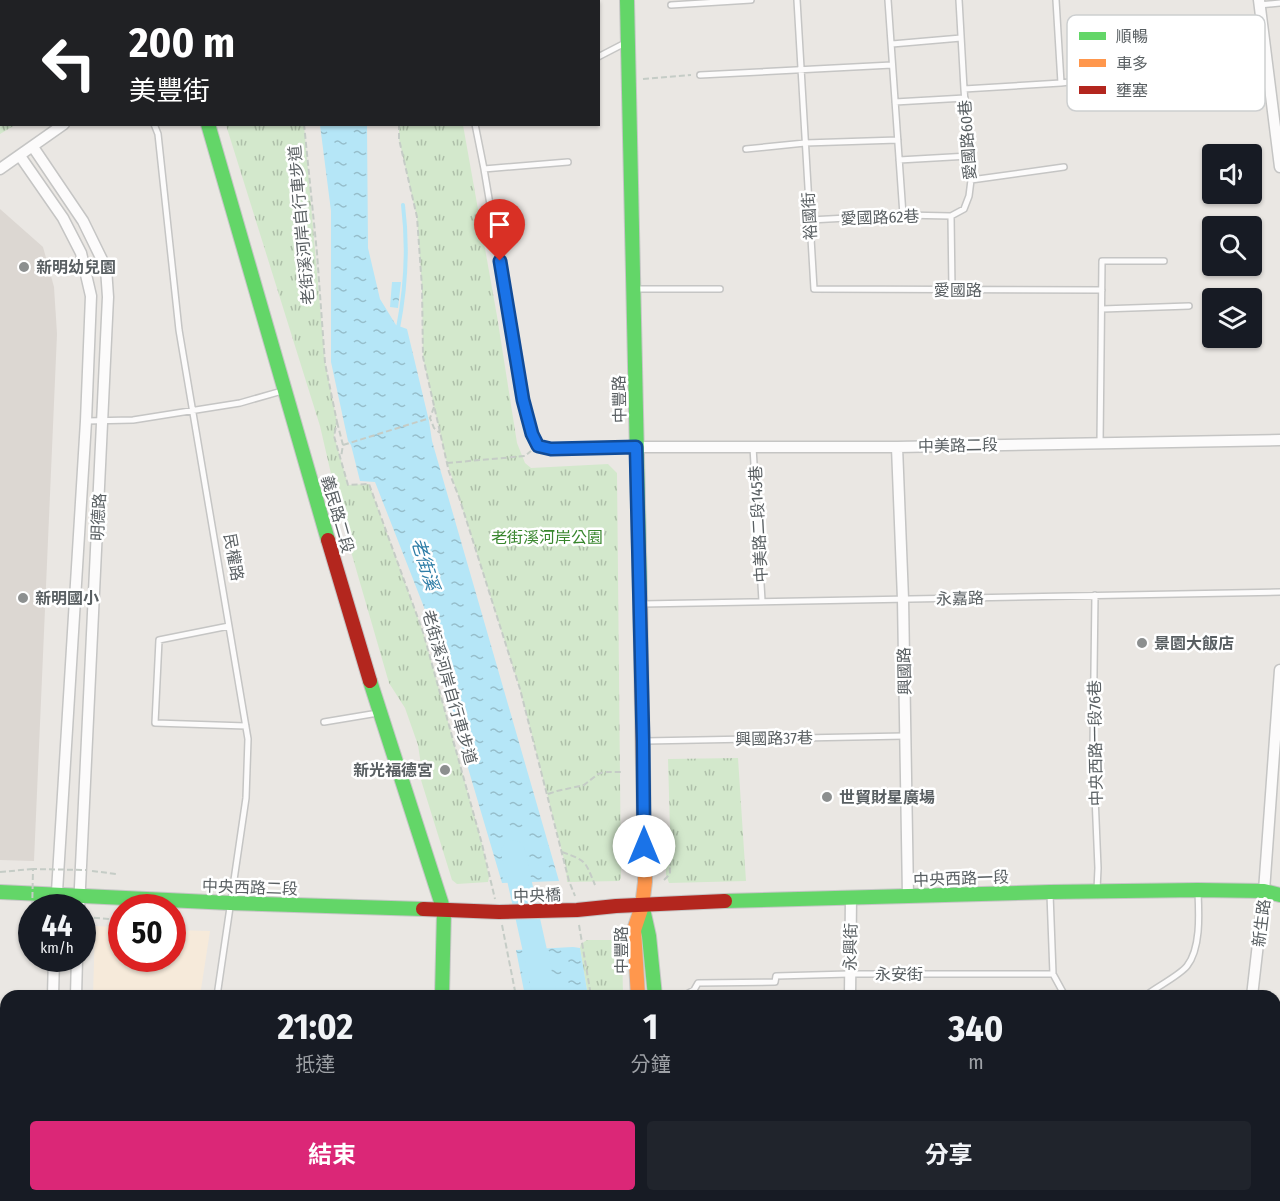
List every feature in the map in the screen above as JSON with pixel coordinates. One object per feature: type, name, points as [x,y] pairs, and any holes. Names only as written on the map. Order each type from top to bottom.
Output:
[{"type":"street","name":"中豐路","points":[[627,0],[645,882],[642,906],[634,930],[638,990]]},
{"type":"street","points":[[1265,58],[1279,146],[1280,167]]},
{"type":"street","points":[[0,170],[61,126]]},
{"type":"street","name":"義民路二段","points":[[209,126],[356,637],[444,911],[442,990]]},
{"type":"street","name":"明德路","points":[[33,147],[83,221],[106,268],[108,297],[80,894]]},
{"type":"street","name":"明德路","points":[[20,156],[63,218],[81,253],[91,296],[86,421],[56,894]]},
{"type":"street","name":"中美路二段","points":[[636,447],[897,447],[1280,440]]},
{"type":"street","name":"興國路","points":[[897,447],[903,599],[908,896]]},
{"type":"street","name":"新生路","points":[[1253,990],[1278,727],[1280,670]]},
{"type":"street","name":"中央西路一段","points":[[642,906],[851,897],[1050,892],[1198,890],[1264,891],[1280,895]]},
{"type":"street","name":"中央西路二段","points":[[0,892],[18,895]]},
{"type":"street","name":"永興街","points":[[850,990],[851,897]]},
{"type":"street","name":"中央西路二段","points":[[96,901],[499,912]]},
{"type":"street","name":"中豐路","points":[[642,906],[649,936],[655,990]]},
{"type":"street","points":[[577,910],[642,906]]},
{"type":"street","name":"中央橋","points":[[499,912],[577,910]]},
{"type":"street","points":[[53,990],[54,972]]},
{"type":"street","points":[[76,990],[77,972]]},
{"type":"lane","points":[[670,5],[751,0]]},
{"type":"lane","name":"裕國街","points":[[797,0],[814,289]]},
{"type":"lane","points":[[888,0],[903,214]]},
{"type":"lane","name":"愛國路60巷","points":[[951,216],[964,209],[969,196],[971,180],[959,0]]},
{"type":"lane","points":[[1056,0],[1061,83]]},
{"type":"lane","points":[[1259,2],[1280,3]]},
{"type":"lane","points":[[892,44],[962,38]]},
{"type":"lane","points":[[600,56],[628,41]]},
{"type":"lane","points":[[700,75],[892,65]]},
{"type":"lane","points":[[964,89],[1067,82]]},
{"type":"lane","points":[[895,102],[965,98]]},
{"type":"lane","name":"民權路","points":[[155,126],[158,134],[178,330],[248,739],[246,798],[218,990]]},
{"type":"lane","points":[[476,126],[523,400],[532,434],[538,446],[551,449],[636,447]]},
{"type":"lane","points":[[746,149],[898,140]]},
{"type":"lane","points":[[899,160],[969,156]]},
{"type":"lane","points":[[484,169],[568,162]]},
{"type":"lane","points":[[971,180],[1064,167]]},
{"type":"lane","name":"愛國路62巷","points":[[810,220],[903,214],[951,216]]},
{"type":"lane","points":[[951,216],[952,290]]},
{"type":"lane","points":[[1100,443],[1102,261],[1164,261]]},
{"type":"lane","points":[[633,289],[720,289]]},
{"type":"lane","name":"愛國路","points":[[814,289],[1102,291]]},
{"type":"lane","points":[[1102,309],[1189,306]]},
{"type":"lane","points":[[86,421],[132,420],[193,411],[240,403],[285,391]]},
{"type":"lane","name":"中美路二段145巷","points":[[753,446],[762,601]]},
{"type":"lane","name":"永嘉路","points":[[640,604],[1280,592]]},
{"type":"lane","name":"中央西路一段76巷","points":[[1095,595],[1093,748],[1097,892]]},
{"type":"lane","points":[[229,626],[159,640],[155,723],[246,726]]},
{"type":"lane","points":[[324,722],[380,713]]},
{"type":"lane","name":"興國路37巷","points":[[643,741],[905,736]]},
{"type":"lane","points":[[1153,990],[1187,966],[1195,949],[1199,919],[1198,890]]},
{"type":"lane","points":[[1050,892],[1053,974],[1062,990]]},
{"type":"lane","name":"永安街","points":[[694,990],[698,982],[775,982],[776,976],[1053,974]]},
{"type":"path","points":[[629,80],[700,75]]},
{"type":"path","name":"老街溪河岸自行車步道","points":[[304,126],[326,363],[337,422],[334,436],[348,485],[369,484],[423,632],[482,844],[515,990]]},
{"type":"path","points":[[399,126],[399,139],[417,217],[422,287],[423,357],[434,407],[447,463],[517,678],[569,881],[575,896],[590,990]]},
{"type":"path","points":[[434,407],[430,418],[434,428],[441,434]]},
{"type":"path","points":[[344,445],[430,418]]},
{"type":"path","points":[[337,422],[344,445],[340,459]]},
{"type":"path","points":[[447,463],[525,456],[538,446]]},
{"type":"path","points":[[548,794],[584,785],[597,774],[623,772]]},
{"type":"path","points":[[664,880],[670,874],[669,844]]},
{"type":"path","points":[[562,852],[586,863],[595,885]]},
{"type":"path","points":[[32,894],[33,869]]},
{"type":"path","points":[[0,872],[33,869],[86,870],[116,874]]},
{"type":"shaded area","name":"新明國小","points":[[0,209],[43,247],[54,287],[57,334],[34,861],[0,860]]},
{"type":"shaded area","points":[[96,926],[108,926],[108,972],[186,972],[186,930],[210,931],[201,990],[93,990],[94,972],[96,972]]},
{"type":"green space","points":[[0,126],[13,126],[0,134]]},
{"type":"green space","points":[[226,126],[304,126],[325,363],[337,422],[334,436],[348,485],[369,484],[423,632],[482,844],[488,882],[457,884],[452,880],[421,780],[418,745],[405,708],[389,683],[341,517],[320,426]]},
{"type":"green space","name":"老街溪河岸公園","points":[[399,126],[463,126],[517,443],[525,463],[531,468],[608,464],[617,473],[621,878],[619,881],[567,882],[566,867],[520,689],[447,463],[423,357],[422,287],[417,217],[399,139]]},
{"type":"green space","points":[[738,758],[746,881],[669,883],[666,875],[665,839],[670,829],[668,759]]},
{"type":"green space","points":[[587,940],[618,940],[622,944],[623,990],[587,990],[581,944]]},
{"type":"water","points":[[320,126],[367,126],[368,248],[380,299],[396,325],[407,329],[432,441],[559,881],[502,883],[450,707],[429,620],[375,482],[360,481],[348,441],[331,362],[331,211]]},
{"type":"water","points":[[392,282],[401,282],[398,308],[390,307]]},
{"type":"water","points":[[580,948],[587,990],[524,990],[516,950]]},
{"type":"waterway","points":[[398,328],[405,266],[403,205]]},
{"type":"waterway","name":"老街溪","points":[[513,852],[544,990]]},
{"type":"traffic: fast","points":[[627,0],[640,595]]},
{"type":"traffic: fast","points":[[209,126],[328,540]]},
{"type":"traffic: fast","points":[[370,681],[444,911],[442,990]]},
{"type":"traffic: fast","points":[[725,901],[1198,890],[1264,891],[1280,895]]},
{"type":"traffic: fast","points":[[0,892],[423,909]]},
{"type":"traffic: fast","points":[[643,909],[649,936],[654,990]]},
{"type":"traffic: slow","points":[[638,990],[634,930],[642,906],[645,882],[640,595]]},
{"type":"traffic: jam","points":[[328,540],[370,681]]},
{"type":"traffic: jam","points":[[423,909],[499,912],[577,910],[725,901]]},
{"type":"place","name":"新明幼兒園","points":[[24,267]]},
{"type":"place","name":"新明國小","points":[[23,598]]},
{"type":"place","name":"景園大飯店","points":[[1142,643]]},
{"type":"place","name":"新光福德宮","points":[[445,770]]},
{"type":"place","name":"世貿財星廣場","points":[[827,797]]},
{"type":"route","points":[[500,261],[523,400],[532,434],[538,446],[551,449],[636,447],[644,846]]}]
